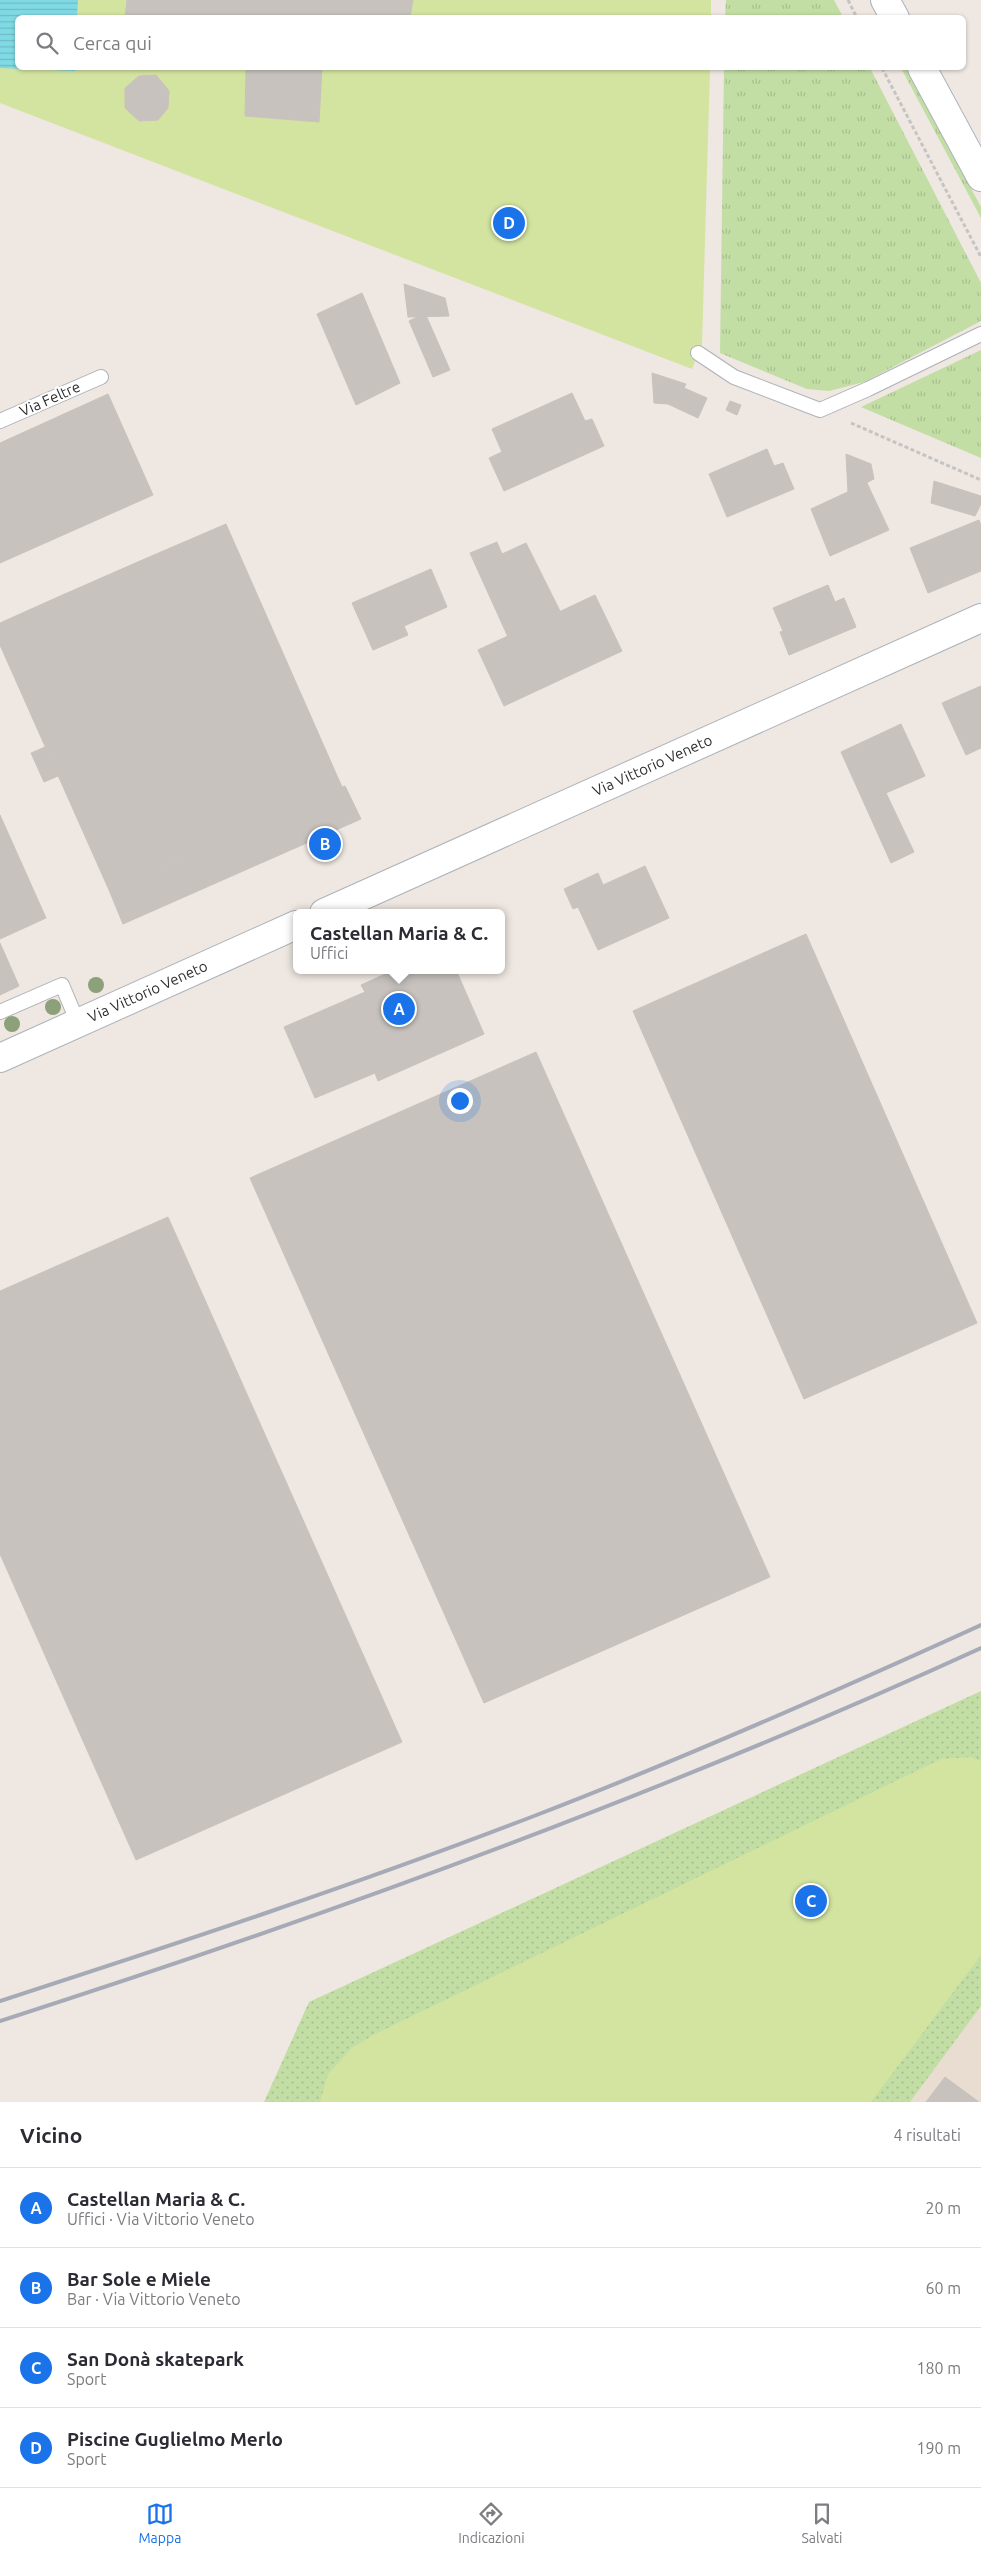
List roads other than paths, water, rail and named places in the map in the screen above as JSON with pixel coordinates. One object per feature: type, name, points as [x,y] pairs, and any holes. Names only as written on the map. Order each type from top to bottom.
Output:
[{"type":"street","points":[[885,0],[893,15]]},
{"type":"street","points":[[923,70],[981,177]]},
{"type":"street","name":"Via Vittorio Veneto","points":[[333,909],[981,618]]},
{"type":"street","name":"Via Vittorio Veneto","points":[[0,1058],[293,926]]},
{"type":"lane","points":[[698,353],[734,377],[820,410],[981,334]]},
{"type":"lane","name":"Via Feltre","points":[[0,421],[101,377]]},
{"type":"lane","points":[[0,1012],[62,985],[78,1023]]},
{"type":"water","points":[[0,0],[78,0],[77,15],[15,15],[15,69],[0,68]]},
{"type":"railway","points":[[0,2001],[335,1889],[534,1816],[759,1724],[981,1625]]},
{"type":"railway","points":[[0,2021],[249,1938],[496,1849],[740,1753],[861,1702],[981,1648]]},
{"type":"place","name":"Piscine Guglielmo Merlo","points":[[509,223]]},
{"type":"place","name":"Bar Sole e Miele","points":[[325,844]]},
{"type":"place","name":"Castellan Maria & C.","points":[[399,1009]]},
{"type":"place","name":"San Donà skatepark","points":[[811,1901]]}]
